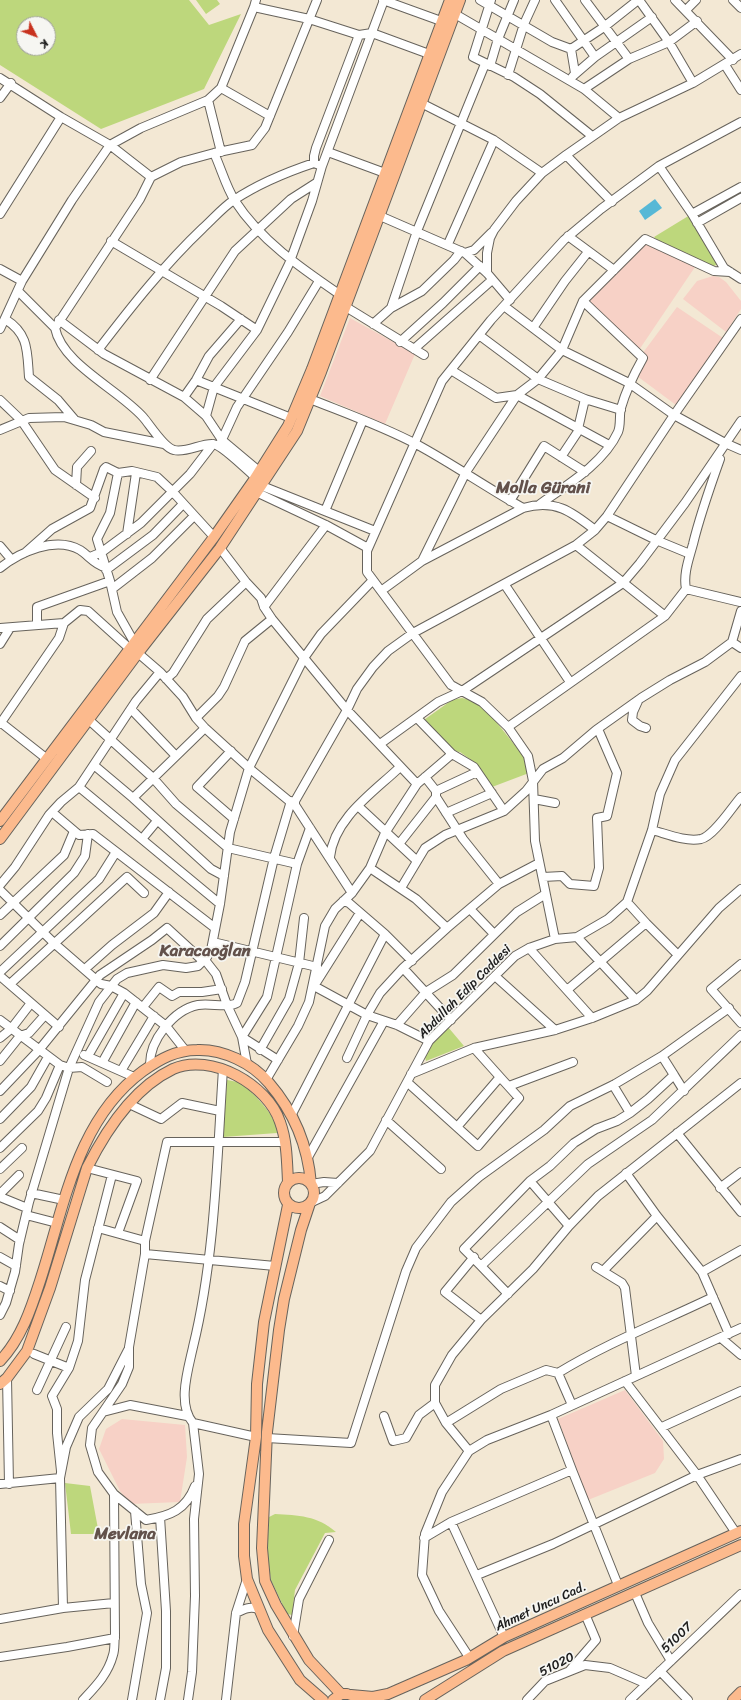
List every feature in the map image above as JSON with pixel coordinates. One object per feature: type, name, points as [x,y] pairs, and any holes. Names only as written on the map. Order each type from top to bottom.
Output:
[{"type":"main road","points":[[0,821],[134,648],[214,537],[257,474],[291,418],[450,0]]},
{"type":"main road","points":[[0,839],[88,720],[134,648],[220,548],[297,431],[346,308],[423,104],[460,0]]},
{"type":"main road","points":[[0,1361],[12,1348],[25,1321],[44,1268],[64,1200],[82,1149],[98,1120],[121,1090],[134,1077],[159,1060],[185,1050],[204,1049],[225,1054],[247,1064],[266,1080],[292,1114],[308,1159],[311,1184],[314,1194],[303,1222],[284,1299],[274,1366],[267,1438],[262,1548],[265,1581],[294,1636],[309,1660],[346,1697]]},
{"type":"main road","points":[[4,1381],[27,1351],[50,1288],[87,1168],[104,1137],[129,1104],[140,1092],[158,1078],[174,1069],[189,1064],[209,1065],[223,1069],[247,1082],[266,1099],[280,1121],[285,1142],[288,1182]]},
{"type":"main road","points":[[310,1203],[297,1209],[288,1205],[283,1196],[285,1186],[292,1179],[303,1179],[311,1184]]},
{"type":"main road","points":[[288,1205],[264,1322],[258,1384],[256,1437],[244,1524],[244,1556],[247,1579],[258,1610],[268,1630],[300,1680],[323,1700]]},
{"type":"main road","name":"Ahmet Uncu Cad.","points":[[346,1697],[373,1697],[388,1694],[469,1658],[504,1637],[739,1532]]},
{"type":"main road","name":"Ahmet Uncu Cad.","points":[[425,1700],[503,1651],[741,1545]]},
{"type":"main road","points":[[733,1700],[741,1692]]},
{"type":"street","points":[[54,328],[140,199],[151,177],[181,162],[252,145],[265,128],[317,0]]},
{"type":"street","points":[[98,350],[132,306],[180,251],[234,200],[274,179],[318,165],[328,152],[384,0],[441,21]]},
{"type":"street","points":[[480,0],[490,2],[552,42],[571,50]]},
{"type":"street","points":[[391,308],[417,231],[514,0]]},
{"type":"street","points":[[508,75],[524,24],[536,0]]},
{"type":"street","points":[[555,0],[584,39],[595,57]]},
{"type":"street","points":[[585,0],[629,59]]},
{"type":"street","points":[[571,50],[584,39],[604,27],[638,0],[669,42],[693,83]]},
{"type":"street","points":[[675,0],[697,21],[733,60]]},
{"type":"street","points":[[686,10],[696,0]]},
{"type":"street","points":[[732,0],[741,8]]},
{"type":"street","points":[[490,2],[483,30],[473,57],[540,94],[592,136]]},
{"type":"street","points":[[0,329],[22,281],[72,200],[110,145],[141,128],[208,100],[221,88],[255,3],[358,35],[372,33],[429,54]]},
{"type":"street","points":[[455,14],[584,89],[619,118]]},
{"type":"street","points":[[570,81],[575,73],[595,57],[652,17]]},
{"type":"street","points":[[584,89],[629,59],[669,42],[697,21]]},
{"type":"street","points":[[206,416],[214,387],[257,330],[291,259],[312,201],[318,165],[314,156],[316,148],[358,35]]},
{"type":"street","points":[[571,50],[575,73]]},
{"type":"street","points":[[373,324],[391,308],[422,291],[463,252],[479,246],[494,230],[516,201],[542,173],[566,155],[619,118],[693,83],[741,54]]},
{"type":"street","points":[[725,65],[741,90]]},
{"type":"street","points":[[0,78],[61,117],[110,145],[151,177]]},
{"type":"street","points":[[0,98],[11,84]]},
{"type":"street","points":[[221,88],[270,116]]},
{"type":"street","points":[[208,100],[217,153],[234,200],[256,229],[291,259],[339,294]]},
{"type":"street","points":[[423,104],[494,140],[542,173]]},
{"type":"street","points":[[0,214],[61,117]]},
{"type":"street","points":[[555,939],[544,895],[543,877],[535,841],[533,781],[528,756],[508,727],[482,702],[451,685],[414,633],[367,572],[368,548],[442,381],[479,334],[568,236],[659,166],[741,122]]},
{"type":"street","points":[[448,244],[494,140]]},
{"type":"street","points":[[328,152],[385,173]]},
{"type":"street","points":[[566,155],[612,202]]},
{"type":"street","points":[[659,166],[692,214],[724,268],[741,278]]},
{"type":"street","points":[[150,380],[235,250],[256,229],[291,199],[316,183]]},
{"type":"street","points":[[692,214],[741,186]]},
{"type":"street","points":[[697,223],[741,198]]},
{"type":"street","points":[[380,216],[448,244],[463,252],[487,273],[507,303],[533,328],[562,350],[629,383],[674,415],[725,443],[741,450]]},
{"type":"street","points":[[487,273],[487,253],[490,238],[494,230]]},
{"type":"street","points":[[568,236],[614,270]]},
{"type":"street","points":[[422,561],[466,472],[517,395],[538,379],[562,350],[583,301],[645,239],[714,271],[730,272]]},
{"type":"street","points":[[111,241],[206,296],[257,330]]},
{"type":"street","points":[[533,328],[588,252]]},
{"type":"street","points":[[400,342],[443,303],[480,266]]},
{"type":"street","points":[[0,269],[22,281]]},
{"type":"street","points":[[414,349],[492,280]]},
{"type":"street","points":[[90,557],[101,553],[141,523],[190,474],[218,443],[237,406],[320,281]]},
{"type":"street","points":[[18,291],[54,328],[57,338],[70,356],[134,408],[164,444],[173,450],[195,449],[218,443]]},
{"type":"street","points":[[381,591],[422,561],[523,508],[540,504],[585,472],[609,445],[618,431],[621,410],[629,383],[643,358],[583,301]]},
{"type":"street","points":[[346,308],[400,342],[424,355]]},
{"type":"street","points":[[5,319],[17,327],[23,337],[27,351],[29,377],[58,400],[76,421]]},
{"type":"street","points":[[184,397],[196,380],[209,356],[241,319]]},
{"type":"street","points":[[150,1066],[149,1059],[156,1042],[166,1026],[174,1018],[188,1008],[213,1004],[232,1006],[237,1003],[245,982],[274,858],[293,803],[295,802],[319,757],[347,710],[357,689],[373,668],[388,651],[414,633],[505,585],[576,545],[596,530],[608,516],[674,415],[741,319]]},
{"type":"street","points":[[59,320],[98,350],[150,380],[184,397],[206,416],[218,443],[257,474]]},
{"type":"street","points":[[479,334],[538,379],[585,399],[621,410]]},
{"type":"street","points":[[451,370],[496,398],[517,395],[609,445]]},
{"type":"street","points":[[196,380],[291,418]]},
{"type":"street","points":[[561,457],[578,427],[585,399]]},
{"type":"street","points":[[0,400],[21,420],[55,470],[95,498]]},
{"type":"street","points":[[310,400],[363,420],[415,444],[466,472],[523,508]]},
{"type":"street","points":[[0,430],[21,420],[29,418],[64,417],[91,425],[104,432],[164,444]]},
{"type":"street","points":[[325,511],[363,420]]},
{"type":"street","points":[[380,744],[438,702],[462,691],[623,583],[640,563],[706,474],[725,443],[741,421]]},
{"type":"street","points":[[686,589],[684,582],[702,508],[725,443]]},
{"type":"street","points":[[510,501],[544,446],[585,472]]},
{"type":"street","points":[[76,485],[77,467],[91,451]]},
{"type":"street","points":[[26,552],[52,529],[90,508],[95,498],[104,469],[106,468],[118,473],[132,471],[157,477],[172,491],[214,537]]},
{"type":"street","points":[[118,473],[110,513],[97,539],[119,617],[134,648]]},
{"type":"street","points":[[127,534],[136,473]]},
{"type":"street","points":[[260,489],[325,511],[375,531]]},
{"type":"street","points":[[260,489],[368,548]]},
{"type":"street","points":[[106,569],[153,535],[183,504]]},
{"type":"street","points":[[540,504],[571,511],[596,530]]},
{"type":"street","points":[[37,625],[37,607],[111,585],[152,558],[194,516]]},
{"type":"street","points":[[608,516],[656,540],[690,554]]},
{"type":"street","points":[[264,607],[326,525]]},
{"type":"street","points":[[0,568],[11,559],[26,552],[47,546],[61,545],[79,550],[106,569]]},
{"type":"street","points":[[576,545],[665,616]]},
{"type":"street","points":[[0,546],[11,559]]},
{"type":"street","points":[[220,548],[246,582],[261,598],[264,607],[272,619],[347,710],[417,784]]},
{"type":"street","points":[[0,1314],[10,1291],[26,1212],[69,1068],[98,1002],[122,975],[163,966],[186,968],[198,966],[211,950],[234,819],[249,768],[304,658],[321,634],[373,580]]},
{"type":"street","points":[[166,679],[173,673],[207,619],[246,582]]},
{"type":"street","points":[[505,585],[570,682]]},
{"type":"street","points":[[401,888],[416,860],[425,848],[445,835],[504,811],[526,791],[544,769],[562,758],[598,729],[639,700],[670,680],[706,662],[732,642],[741,604],[686,589]]},
{"type":"street","points":[[508,727],[665,616],[686,589]]},
{"type":"street","points":[[47,759],[0,723],[59,638],[64,623],[80,610],[88,611],[134,648],[160,672],[183,697],[196,718],[205,728],[249,768],[293,803],[330,857],[352,893]]},
{"type":"street","points":[[196,718],[218,696],[224,687],[245,641],[272,619]]},
{"type":"street","points":[[0,628],[64,623]]},
{"type":"street","points":[[0,644],[10,628]]},
{"type":"street","points":[[732,642],[741,648]]},
{"type":"street","points":[[0,885],[16,867],[52,812],[61,802],[79,787],[95,766],[131,709],[160,672]]},
{"type":"street","name":"Abdullah Edip Caddesi","points":[[310,1203],[325,1196],[370,1151],[429,1040],[515,956],[529,948],[555,939],[577,937],[608,919],[627,902],[652,830],[660,794],[675,760],[741,676]]},
{"type":"street","points":[[639,700],[633,712],[632,720],[640,726],[646,728]]},
{"type":"street","points":[[131,709],[176,756]]},
{"type":"street","points":[[417,718],[452,754],[474,767],[504,811]]},
{"type":"street","points":[[88,720],[153,778],[176,804],[228,848],[297,864]]},
{"type":"street","points":[[133,798],[205,728]]},
{"type":"street","points":[[543,877],[562,876],[570,884],[594,886],[599,868],[597,818],[607,816],[616,773],[598,729]]},
{"type":"street","points":[[231,751],[198,787],[234,819]]},
{"type":"street","points":[[314,986],[326,926],[335,910],[352,893],[370,868],[385,833],[417,784],[452,754]]},
{"type":"street","points":[[95,766],[133,798],[157,822],[211,869],[224,876]]},
{"type":"street","points":[[330,857],[340,827],[358,806],[400,767]]},
{"type":"street","points":[[399,844],[436,794],[477,772]]},
{"type":"street","points":[[425,777],[446,813],[499,884]]},
{"type":"street","points":[[79,787],[220,904]]},
{"type":"street","points":[[446,813],[492,793]]},
{"type":"street","points":[[652,830],[684,839],[701,839],[710,834],[741,797]]},
{"type":"street","points":[[534,799],[555,803]]},
{"type":"street","points":[[358,806],[385,833],[416,860]]},
{"type":"street","points":[[52,812],[79,835],[93,834],[215,928]]},
{"type":"street","points":[[142,839],[157,822]]},
{"type":"street","points":[[242,1037],[267,997],[297,864],[310,828]]},
{"type":"street","points":[[0,915],[64,855],[74,831]]},
{"type":"street","points":[[0,946],[74,873],[85,856],[88,834]]},
{"type":"street","points":[[59,1026],[0,976],[43,930],[99,879],[116,852]]},
{"type":"street","points":[[347,1058],[380,993],[403,968],[499,884],[539,863]]},
{"type":"street","points":[[370,868],[416,899],[447,928]]},
{"type":"street","points":[[10,984],[56,944],[127,877],[144,893]]},
{"type":"street","points":[[411,1074],[474,1048],[555,1030],[592,1018],[636,1000],[647,991],[719,908],[741,889]]},
{"type":"street","points":[[0,890],[96,980],[101,984],[111,986],[124,993],[166,1026],[185,1050]]},
{"type":"street","points":[[85,969],[112,945],[154,913],[168,892]]},
{"type":"street","points":[[397,1025],[426,992],[453,975],[517,912],[544,895]]},
{"type":"street","points":[[343,901],[349,903],[385,934],[412,961]]},
{"type":"street","points":[[627,902],[678,956]]},
{"type":"street","points":[[470,909],[494,934]]},
{"type":"street","points":[[266,1080],[298,1026],[314,986],[360,913]]},
{"type":"street","points":[[260,1050],[289,999],[299,963],[304,918]]},
{"type":"street","points":[[567,990],[646,923]]},
{"type":"street","points":[[0,1091],[39,1050],[100,975],[152,940],[167,928],[204,960],[216,974],[227,1005],[242,1037],[247,1064]]},
{"type":"street","points":[[292,1114],[385,934]]},
{"type":"street","points":[[577,937],[636,1000]]},
{"type":"street","points":[[213,942],[317,967]]},
{"type":"street","points":[[529,948],[592,1018]]},
{"type":"street","points":[[741,964],[711,989],[741,1023]]},
{"type":"street","points":[[403,968],[451,1020]]},
{"type":"street","points":[[495,976],[555,1030]]},
{"type":"street","points":[[314,986],[368,1015],[397,1025],[429,1040]]},
{"type":"street","points":[[102,1063],[140,1005],[158,987],[172,996],[179,992],[202,992],[222,989]]},
{"type":"street","points":[[88,1056],[124,993]]},
{"type":"street","points":[[0,1038],[11,1029],[31,1003]]},
{"type":"street","points":[[267,1438],[351,1443],[406,1271],[416,1248],[452,1202],[479,1177],[544,1130],[570,1106],[613,1085],[662,1056],[729,1008]]},
{"type":"street","points":[[0,1061],[20,1036],[29,1033],[46,1015]]},
{"type":"street","points":[[121,1071],[154,1016]]},
{"type":"street","points":[[0,1020],[60,1065],[69,1068],[82,1067],[107,1082]]},
{"type":"street","points":[[308,1159],[384,1021]]},
{"type":"street","points":[[481,1266],[588,1164],[611,1146],[636,1131],[684,1090],[741,1035]]},
{"type":"street","points":[[242,1037],[260,1050],[278,1060]]},
{"type":"street","points":[[406,1082],[478,1146],[519,1098],[474,1048]]},
{"type":"street","points":[[77,1051],[134,1077]]},
{"type":"street","points":[[662,1056],[684,1090]]},
{"type":"street","points":[[0,1119],[31,1087],[48,1057]]},
{"type":"street","points":[[509,1086],[573,1062]]},
{"type":"street","points":[[0,1148],[38,1111],[46,1098],[60,1065]]},
{"type":"street","points":[[188,1700],[192,1672],[194,1519],[199,1474],[193,1423],[187,1416],[185,1382],[197,1333],[208,1260],[223,1069]]},
{"type":"street","points":[[508,1294],[474,1257],[464,1249],[530,1181],[550,1166],[574,1143],[596,1128],[617,1121],[630,1113],[674,1075]]},
{"type":"street","points":[[458,1127],[500,1077]]},
{"type":"street","points":[[469,1451],[446,1423],[435,1403],[435,1385],[452,1355],[481,1320],[533,1269],[569,1226],[598,1196],[741,1083]]},
{"type":"street","points":[[613,1085],[630,1113]]},
{"type":"street","points":[[129,1104],[161,1119],[182,1103],[220,1111]]},
{"type":"street","points":[[386,1120],[441,1169]]},
{"type":"street","points":[[677,1133],[720,1188],[741,1212]]},
{"type":"street","points":[[199,1474],[190,1499],[181,1508],[160,1517],[146,1520],[114,1494],[98,1472],[90,1446],[92,1428],[122,1384],[129,1367],[129,1347],[145,1254],[145,1241],[167,1142],[285,1142]]},
{"type":"street","points":[[0,1169],[22,1148]]},
{"type":"street","points":[[87,1168],[137,1181],[118,1233]]},
{"type":"street","points":[[720,1188],[741,1172]]},
{"type":"street","points":[[626,1173],[657,1216],[702,1272],[729,1334]]},
{"type":"street","points":[[0,1194],[19,1175]]},
{"type":"street","points":[[63,1608],[57,1409],[52,1396],[69,1368],[78,1341],[85,1280],[112,1175]]},
{"type":"street","points":[[530,1181],[547,1203],[569,1226]]},
{"type":"street","points":[[311,1184],[324,1182],[338,1183]]},
{"type":"street","points":[[31,1194],[64,1200]]},
{"type":"street","points":[[0,1198],[26,1212],[57,1223]]},
{"type":"street","points":[[636,1376],[625,1288],[622,1282],[599,1269],[657,1216]]},
{"type":"street","points":[[0,1226],[20,1240]]},
{"type":"street","points":[[98,1228],[145,1241]]},
{"type":"street","points":[[702,1272],[741,1250]]},
{"type":"street","points":[[145,1254],[275,1266]]},
{"type":"street","points":[[0,1257],[16,1266]]},
{"type":"street","points":[[474,1257],[446,1292],[481,1320]]},
{"type":"street","points":[[0,1286],[10,1291]]},
{"type":"street","points":[[446,1423],[501,1389],[546,1370],[558,1373],[592,1352],[631,1336],[713,1297]]},
{"type":"street","points":[[37,1390],[66,1327]]},
{"type":"street","points":[[469,1658],[439,1611],[422,1575],[424,1538],[442,1492],[469,1451],[487,1440],[551,1415],[741,1328]]},
{"type":"street","points":[[721,1338],[741,1355]]},
{"type":"street","points":[[60,1475],[66,1447],[79,1417],[108,1388],[129,1347]]},
{"type":"street","points":[[34,1354],[69,1368]]},
{"type":"street","points":[[558,1373],[572,1405]]},
{"type":"street","points":[[4,1381],[9,1484]]},
{"type":"street","points":[[625,1381],[662,1427],[739,1532]]},
{"type":"street","points":[[662,1427],[741,1391]]},
{"type":"street","points":[[384,1416],[393,1441],[406,1438],[419,1416],[435,1403]]},
{"type":"street","points":[[103,1412],[130,1405],[187,1416]]},
{"type":"street","points":[[551,1415],[592,1524],[618,1585]]},
{"type":"street","points":[[193,1423],[256,1437]]},
{"type":"street","points":[[477,1575],[553,1544],[697,1475],[741,1459]]},
{"type":"street","points":[[424,1538],[451,1522],[572,1470]]},
{"type":"street","points":[[0,1484],[9,1484],[60,1475]]},
{"type":"street","points":[[83,1700],[102,1681],[113,1655],[116,1614],[114,1603],[114,1494]]},
{"type":"street","points":[[132,1700],[147,1613],[141,1584],[134,1511]]},
{"type":"street","points":[[160,1517],[166,1612],[166,1668],[160,1700]]},
{"type":"street","points":[[451,1522],[477,1575],[504,1637]]},
{"type":"street","points":[[294,1636],[299,1599],[329,1540]]},
{"type":"street","points":[[226,1700],[236,1613],[247,1579]]},
{"type":"street","points":[[635,1593],[648,1623],[671,1661]]},
{"type":"street","name":"51007","points":[[630,1700],[741,1594]]},
{"type":"street","points":[[0,1619],[63,1608],[114,1603]]},
{"type":"street","points":[[236,1613],[245,1608],[254,1607],[258,1610]]},
{"type":"street","points":[[568,1672],[596,1640],[585,1614]]},
{"type":"street","points":[[0,1657],[115,1638]]},
{"type":"street","points":[[582,1656],[591,1665]]},
{"type":"street","name":"51020","points":[[527,1700],[546,1681],[585,1665],[610,1668],[647,1684]]},
{"type":"street","points":[[660,1672],[688,1700]]},
{"type":"shaded area","points":[[646,240],[697,264],[639,350],[587,300]]},
{"type":"shaded area","points":[[713,276],[719,277],[726,282],[741,301],[741,309],[726,332],[683,299],[697,281]]},
{"type":"shaded area","points":[[677,307],[723,338],[676,405],[637,376],[648,358],[642,354]]},
{"type":"shaded area","points":[[350,318],[415,354],[385,424],[320,396]]},
{"type":"shaded area","points":[[625,1390],[663,1441],[664,1459],[655,1473],[588,1500],[558,1419]]},
{"type":"shaded area","points":[[122,1419],[185,1425],[187,1457],[180,1502],[130,1504],[120,1491],[99,1449],[106,1429]]},
{"type":"green space","points":[[0,0],[189,0],[209,25],[241,14],[204,89],[101,129],[0,65]]},
{"type":"green space","points":[[196,0],[217,0],[220,4],[206,14]]},
{"type":"green space","points":[[690,215],[720,263],[712,267],[659,242],[654,237]]},
{"type":"green space","points":[[462,698],[474,701],[490,714],[525,758],[529,773],[492,787],[474,762],[460,752],[451,751],[421,722],[452,700]]},
{"type":"green space","points":[[448,1027],[464,1046],[426,1061],[425,1057],[432,1044]]},
{"type":"green space","points":[[227,1080],[240,1083],[264,1105],[273,1120],[277,1133],[223,1137]]},
{"type":"green space","points":[[65,1483],[90,1486],[99,1534],[71,1534]]},
{"type":"green space","points":[[275,1514],[307,1517],[322,1523],[336,1532],[325,1533],[295,1590],[292,1615],[287,1614],[271,1580],[267,1553],[269,1517]]},
{"type":"water","points":[[655,199],[662,208],[645,220],[639,211]]},
{"type":"district","name":"Molla Gürani","points":[[543,489]]},
{"type":"district","name":"Karacaoğlan","points":[[205,952]]},
{"type":"district","name":"Mevlana","points":[[125,1535]]}]
